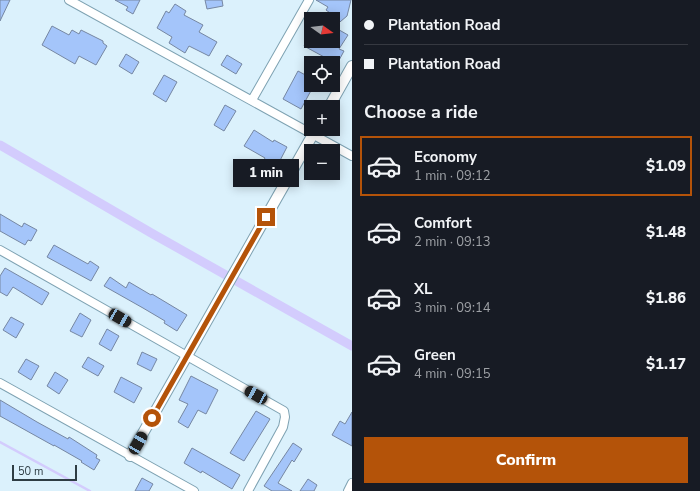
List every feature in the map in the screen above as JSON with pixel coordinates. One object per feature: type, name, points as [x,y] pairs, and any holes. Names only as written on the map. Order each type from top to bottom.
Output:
[{"type":"street","points":[[69,0],[252,100],[304,126]]},
{"type":"street","points":[[252,100],[309,0]]},
{"type":"street","points":[[333,100],[352,66]]},
{"type":"street","points":[[130,456],[313,136]]},
{"type":"street","points":[[321,136],[352,156]]},
{"type":"street","points":[[0,250],[284,411],[285,417],[283,427],[248,491]]},
{"type":"street","points":[[0,383],[194,491]]},
{"type":"street","points":[[348,491],[352,483]]},
{"type":"building","points":[[0,0],[10,0],[0,21]]},
{"type":"building","points":[[115,0],[140,0],[133,14],[126,10],[128,7]]},
{"type":"building","points":[[205,0],[222,0],[223,6],[207,9]]},
{"type":"building","points":[[316,0],[351,0],[347,16],[340,22],[340,12],[329,12],[326,10],[328,7]]},
{"type":"building","points":[[175,4],[186,11],[184,15],[203,25],[199,32],[217,42],[209,56],[189,46],[185,53],[169,43],[172,37],[157,28],[166,11],[169,13]]},
{"type":"building","points":[[52,26],[69,35],[72,30],[79,34],[81,30],[103,41],[103,43],[107,46],[96,65],[79,56],[75,64],[42,45]]},
{"type":"building","points":[[340,30],[348,35],[340,47]]},
{"type":"building","points":[[308,48],[340,48],[344,51],[340,58],[340,56],[322,56]]},
{"type":"building","points":[[126,54],[139,62],[132,74],[119,66]]},
{"type":"building","points":[[227,55],[242,64],[236,74],[221,65]]},
{"type":"building","points":[[298,71],[304,74],[304,92],[310,92],[306,100],[304,100],[301,109],[283,99]]},
{"type":"building","points":[[164,75],[177,82],[166,102],[153,94]]},
{"type":"building","points":[[225,105],[236,111],[224,131],[214,125]]},
{"type":"building","points":[[254,130],[273,142],[274,140],[287,147],[273,174],[260,167],[265,158],[244,146]]},
{"type":"building","points":[[0,214],[22,227],[24,223],[37,230],[31,241],[28,240],[25,245],[0,231]]},
{"type":"building","points":[[54,245],[88,264],[90,261],[99,267],[91,281],[47,257]]},
{"type":"building","points":[[5,268],[49,293],[42,305],[13,287],[7,296],[0,292],[0,276]]},
{"type":"building","points":[[110,277],[126,288],[129,282],[187,315],[177,331],[164,323],[165,321],[104,286]]},
{"type":"building","points":[[80,313],[91,320],[82,337],[70,331]]},
{"type":"building","points":[[11,317],[24,324],[16,338],[3,330]]},
{"type":"building","points":[[107,329],[119,336],[111,351],[99,344]]},
{"type":"building","points":[[142,352],[157,359],[151,371],[137,364]]},
{"type":"building","points":[[88,357],[104,366],[98,376],[82,367]]},
{"type":"building","points":[[26,359],[39,366],[31,380],[18,372]]},
{"type":"building","points":[[55,372],[68,380],[59,394],[47,386]]},
{"type":"building","points":[[191,376],[218,390],[206,414],[198,410],[188,428],[178,422],[188,404],[179,400]]},
{"type":"building","points":[[121,377],[142,388],[134,403],[114,392]]},
{"type":"building","points":[[0,400],[68,439],[69,437],[97,455],[96,458],[100,460],[94,470],[81,462],[82,461],[0,416]]},
{"type":"building","points":[[256,411],[270,419],[244,461],[230,453]]},
{"type":"building","points":[[352,412],[352,446],[332,435],[340,421],[345,424]]},
{"type":"building","points":[[293,443],[302,449],[294,462],[292,460],[278,483],[292,491],[272,491],[264,486]]},
{"type":"building","points":[[192,448],[240,475],[232,489],[202,471],[201,473],[184,463]]},
{"type":"building","points":[[142,478],[153,484],[149,491],[135,491]]},
{"type":"building","points":[[308,479],[317,485],[314,491],[300,491]]},
{"type":"waterway","points":[[0,145],[153,234],[352,346]]},
{"type":"waterway","points":[[0,442],[90,491]]},
{"type":"route","points":[[152,418],[266,217]]}]
